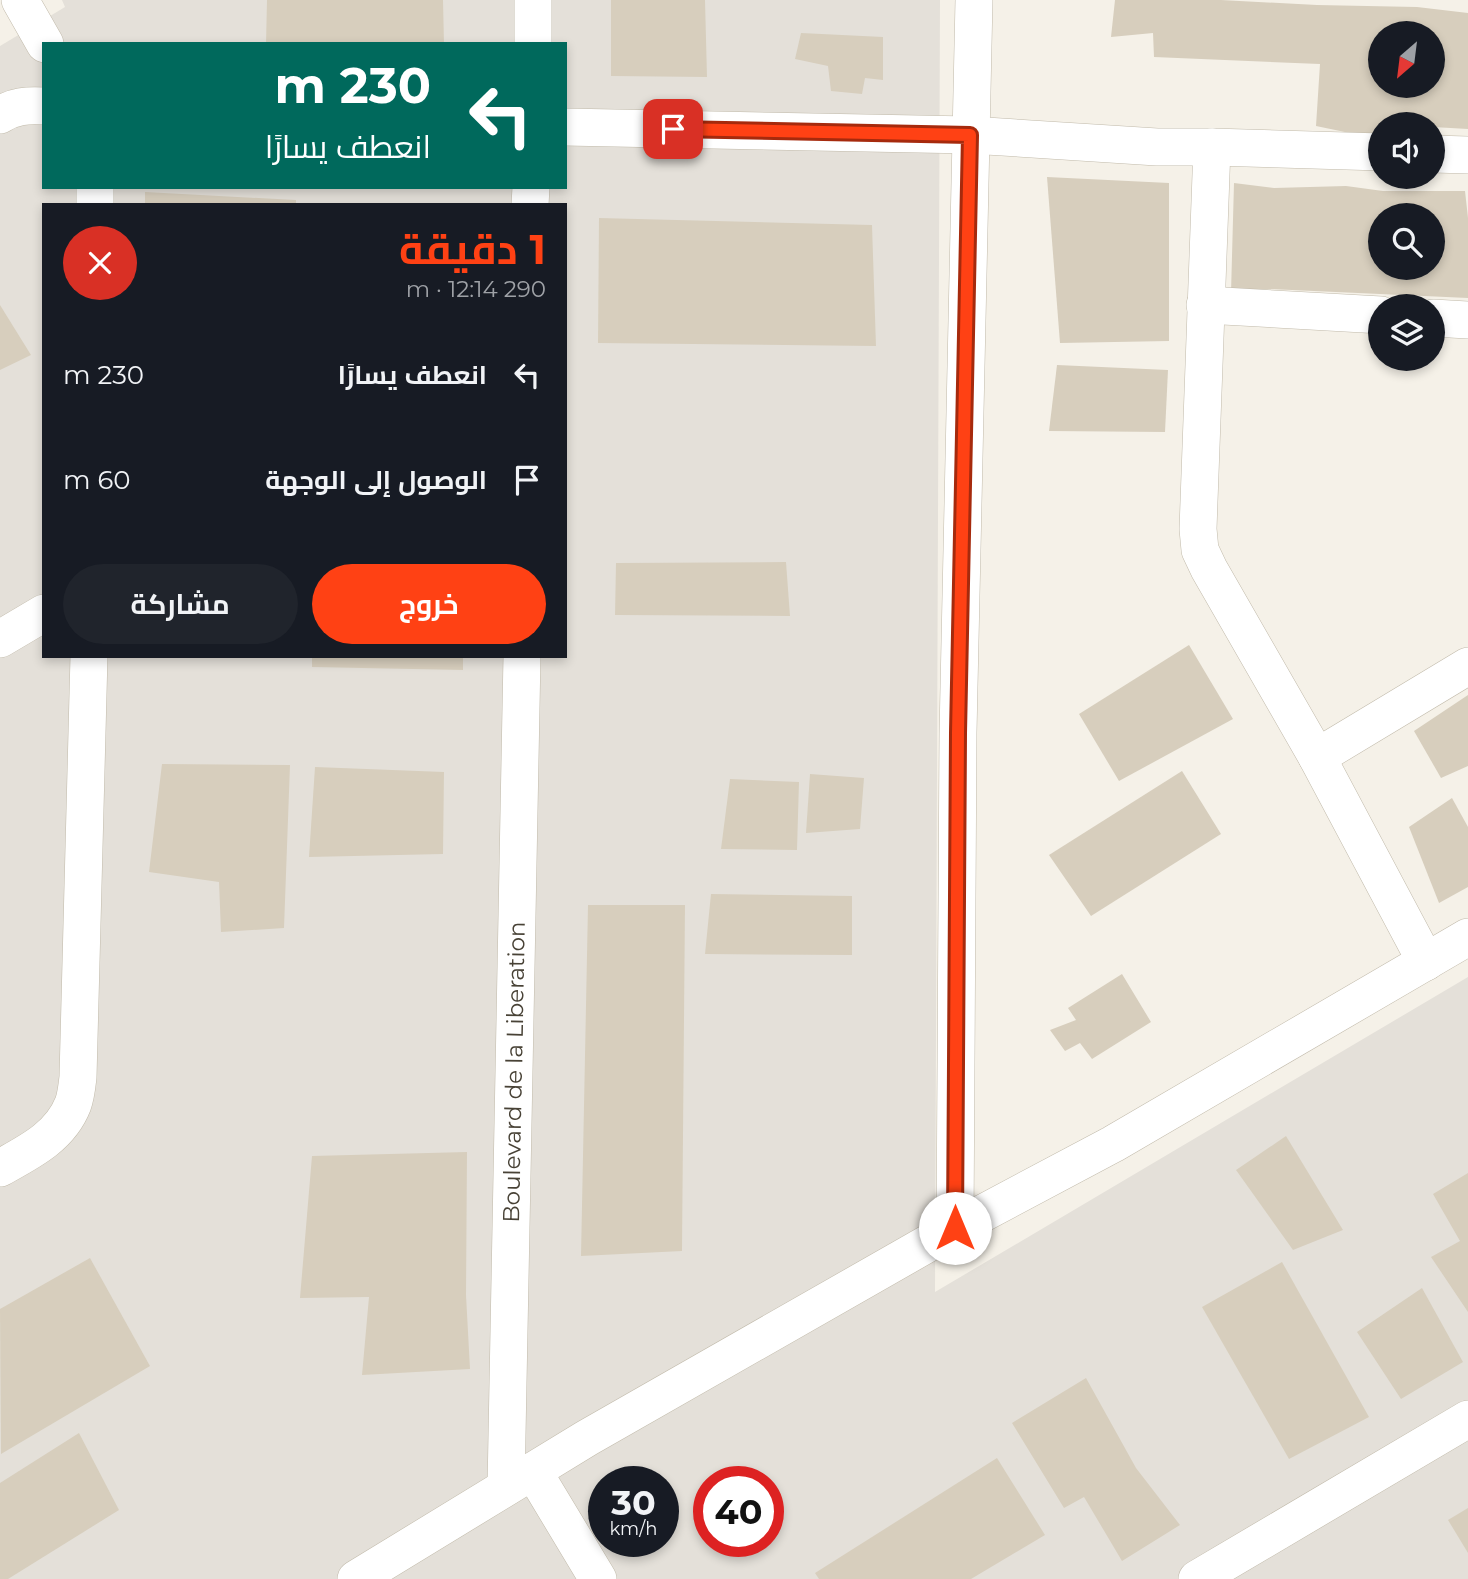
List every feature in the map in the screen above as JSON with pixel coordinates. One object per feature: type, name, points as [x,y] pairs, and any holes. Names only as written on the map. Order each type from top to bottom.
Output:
[{"type":"street","points":[[20,0],[44,42]]},
{"type":"street","points":[[533,0],[533,42]]},
{"type":"street","points":[[955,1228],[958,719],[974,0]]},
{"type":"street","points":[[0,115],[10,109],[42,106]]},
{"type":"street","points":[[567,127],[970,135],[1157,147],[1368,152]]},
{"type":"street","points":[[1212,147],[1198,529],[1200,550],[1215,581],[1317,757],[1426,962]]},
{"type":"street","points":[[1445,154],[1468,155]]},
{"type":"street","points":[[1205,305],[1368,314]]},
{"type":"street","points":[[1445,319],[1468,320]]},
{"type":"street","points":[[0,639],[42,614]]},
{"type":"street","points":[[0,1168],[40,1146],[51,1135],[73,1104],[78,1077],[89,658]]},
{"type":"street","name":"Boulevard de la Liberation","points":[[519,1479],[522,658]]},
{"type":"street","points":[[1317,757],[1468,666]]},
{"type":"street","points":[[356,1579],[519,1479],[955,1228],[1113,1144],[1468,937]]},
{"type":"street","points":[[1197,1579],[1468,1419]]},
{"type":"street","points":[[519,1479],[598,1579]]},
{"type":"shaded area","points":[[62,0],[940,0],[935,1292],[1468,977],[1468,1579],[0,1579],[0,46],[65,7]]},
{"type":"building","points":[[267,0],[443,0],[444,42],[266,42]]},
{"type":"building","points":[[611,0],[705,0],[707,77],[611,76]]},
{"type":"building","points":[[1115,0],[1221,0],[1417,7],[1468,13],[1468,129],[1445,128],[1445,112],[1368,112],[1368,137],[1316,126],[1320,64],[1154,57],[1153,33],[1111,37]]},
{"type":"building","points":[[801,33],[883,37],[883,80],[865,78],[862,94],[831,91],[828,66],[795,59]]},
{"type":"building","points":[[1047,177],[1169,183],[1169,341],[1060,343]]},
{"type":"building","points":[[1234,183],[1274,188],[1346,186],[1383,191],[1465,191],[1468,218],[1468,298],[1445,297],[1445,294],[1269,289],[1231,293]]},
{"type":"building","points":[[145,192],[296,200],[296,203],[145,203]]},
{"type":"building","points":[[599,218],[872,225],[876,346],[598,343]]},
{"type":"building","points":[[0,305],[31,355],[0,370]]},
{"type":"building","points":[[1057,365],[1168,370],[1165,432],[1049,431]]},
{"type":"building","points":[[786,562],[790,616],[615,615],[616,563]]},
{"type":"building","points":[[1189,645],[1233,719],[1119,781],[1079,714]]},
{"type":"building","points":[[312,658],[463,658],[463,670],[312,667]]},
{"type":"building","points":[[1468,695],[1468,766],[1441,778],[1414,731]]},
{"type":"building","points":[[162,764],[290,765],[284,928],[221,932],[219,882],[149,872]]},
{"type":"building","points":[[315,767],[444,772],[443,854],[309,857]]},
{"type":"building","points":[[1182,771],[1221,834],[1091,916],[1049,855]]},
{"type":"building","points":[[810,774],[864,778],[860,829],[806,833]]},
{"type":"building","points":[[730,779],[799,782],[797,850],[721,849]]},
{"type":"building","points":[[1452,798],[1468,827],[1468,887],[1439,903],[1409,827]]},
{"type":"building","points":[[711,894],[852,896],[852,955],[705,954]]},
{"type":"building","points":[[588,905],[685,905],[682,1251],[581,1256]]},
{"type":"building","points":[[1122,974],[1151,1022],[1092,1059],[1080,1043],[1065,1051],[1050,1030],[1076,1020],[1068,1008]]},
{"type":"building","points":[[1286,1136],[1343,1230],[1293,1250],[1236,1170]]},
{"type":"building","points":[[467,1152],[466,1295],[470,1369],[362,1375],[369,1297],[300,1298],[312,1156]]},
{"type":"building","points":[[1468,1173],[1468,1312],[1431,1257],[1460,1241],[1433,1194]]},
{"type":"building","points":[[90,1258],[150,1366],[1,1454],[0,1309]]},
{"type":"building","points":[[1282,1262],[1369,1417],[1289,1459],[1202,1307]]},
{"type":"building","points":[[1422,1288],[1463,1362],[1401,1399],[1357,1332]]},
{"type":"building","points":[[1086,1378],[1136,1468],[1180,1525],[1122,1561],[1084,1497],[1064,1508],[1012,1423]]},
{"type":"building","points":[[79,1433],[119,1510],[8,1579],[0,1579],[0,1483]]},
{"type":"building","points":[[997,1458],[1045,1535],[971,1579],[819,1579],[815,1573]]},
{"type":"building","points":[[1468,1508],[1468,1553],[1448,1520]]},
{"type":"route","points":[[673,129],[970,135],[958,733],[955,1228]]}]
